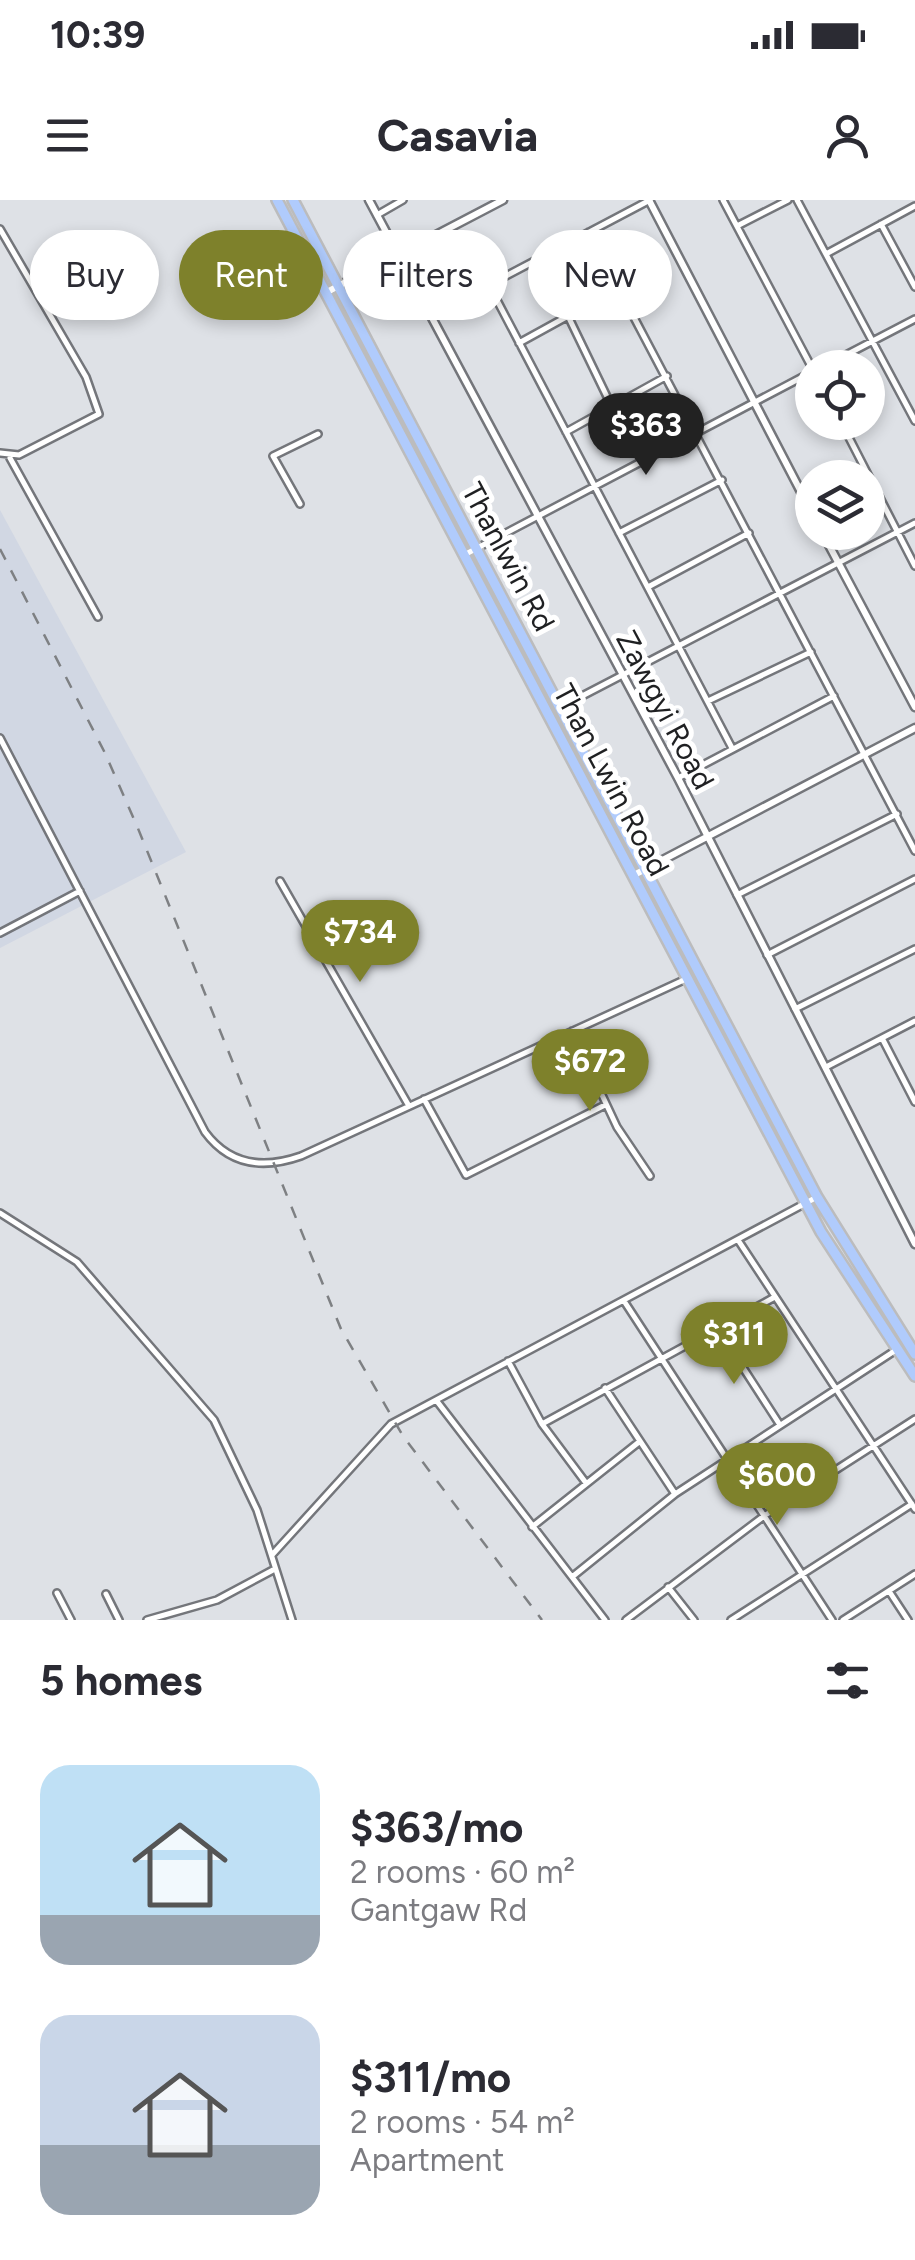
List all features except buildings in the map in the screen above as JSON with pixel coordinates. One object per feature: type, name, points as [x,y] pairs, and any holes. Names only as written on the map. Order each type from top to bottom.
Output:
[{"type":"main road","name":"Than Lwin Road","points":[[277,200],[806,1203],[915,1376]]},
{"type":"main road","name":"Thanlwin Rd","points":[[293,200],[817,1197],[915,1354]]},
{"type":"main road","points":[[396,426],[408,419]]},
{"type":"main road","points":[[717,1035],[729,1030]]},
{"type":"street","name":"Zawgyi Road","points":[[369,200],[385,230]]},
{"type":"street","points":[[377,215],[403,200]]},
{"type":"street","points":[[445,230],[503,200]]},
{"type":"street","points":[[593,230],[649,200],[795,479]]},
{"type":"street","points":[[723,200],[802,350]]},
{"type":"street","points":[[737,226],[788,200]]},
{"type":"street","points":[[798,200],[915,421]]},
{"type":"street","points":[[826,254],[915,206]]},
{"type":"street","points":[[881,224],[915,288]]},
{"type":"street","points":[[0,229],[86,377],[99,414],[9,457]]},
{"type":"street","points":[[325,293],[343,283]]},
{"type":"street","points":[[855,350],[915,319]]},
{"type":"street","name":"Zawgyi Road","points":[[433,320],[678,778],[915,1244]]},
{"type":"street","points":[[507,320],[732,748]]},
{"type":"street","points":[[519,343],[561,320]]},
{"type":"street","points":[[570,320],[612,407]]},
{"type":"street","points":[[636,320],[915,851]]},
{"type":"street","points":[[566,432],[667,376]]},
{"type":"street","points":[[464,554],[795,379]]},
{"type":"street","points":[[300,504],[273,456],[318,434]]},
{"type":"street","points":[[850,440],[915,566]]},
{"type":"street","points":[[0,453],[9,457],[98,617]]},
{"type":"street","points":[[619,532],[722,480]]},
{"type":"street","points":[[547,714],[915,522]]},
{"type":"street","points":[[648,587],[749,533]]},
{"type":"street","points":[[832,550],[915,707]]},
{"type":"street","points":[[708,701],[811,652]]},
{"type":"street","points":[[678,778],[834,696]]},
{"type":"street","points":[[634,875],[915,728]]},
{"type":"street","points":[[0,738],[205,1132],[228,1154],[260,1165],[283,1162],[686,978]]},
{"type":"street","points":[[737,895],[897,814]]},
{"type":"street","points":[[766,955],[915,879]]},
{"type":"street","points":[[280,881],[410,1106]]},
{"type":"street","points":[[0,933],[80,892]]},
{"type":"street","points":[[795,1009],[915,949]]},
{"type":"street","points":[[826,1067],[915,1021]]},
{"type":"street","points":[[572,1032],[606,1106],[650,1176]]},
{"type":"street","points":[[882,1038],[915,1102]]},
{"type":"street","points":[[424,1099],[466,1175],[606,1106]]},
{"type":"street","points":[[272,1556],[386,1428],[817,1197]]},
{"type":"street","points":[[0,1213],[41,1235],[76,1262],[214,1420],[238,1462],[292,1620]]},
{"type":"street","points":[[730,1620],[801,1572],[914,1507],[738,1240]]},
{"type":"street","points":[[542,1424],[773,1298]]},
{"type":"street","points":[[624,1301],[832,1620]]},
{"type":"street","points":[[718,1329],[780,1425]]},
{"type":"street","points":[[572,1577],[675,1494],[897,1349]]},
{"type":"street","points":[[508,1360],[542,1424],[586,1483]]},
{"type":"street","points":[[605,1388],[675,1494]]},
{"type":"street","points":[[436,1400],[605,1620]]},
{"type":"street","points":[[626,1620],[764,1516],[915,1419]]},
{"type":"street","points":[[532,1526],[640,1442]]},
{"type":"street","points":[[147,1620],[217,1600],[273,1570]]},
{"type":"street","points":[[842,1620],[915,1574]]},
{"type":"street","points":[[668,1587],[694,1620]]},
{"type":"street","points":[[889,1591],[908,1620]]},
{"type":"street","points":[[57,1593],[70,1620]]},
{"type":"street","points":[[106,1594],[119,1620]]},
{"type":"shaded area","points":[[0,510],[186,852],[0,948]]},
{"type":"railway","points":[[0,549],[105,753],[137,826],[341,1329],[403,1436],[542,1620]]}]
